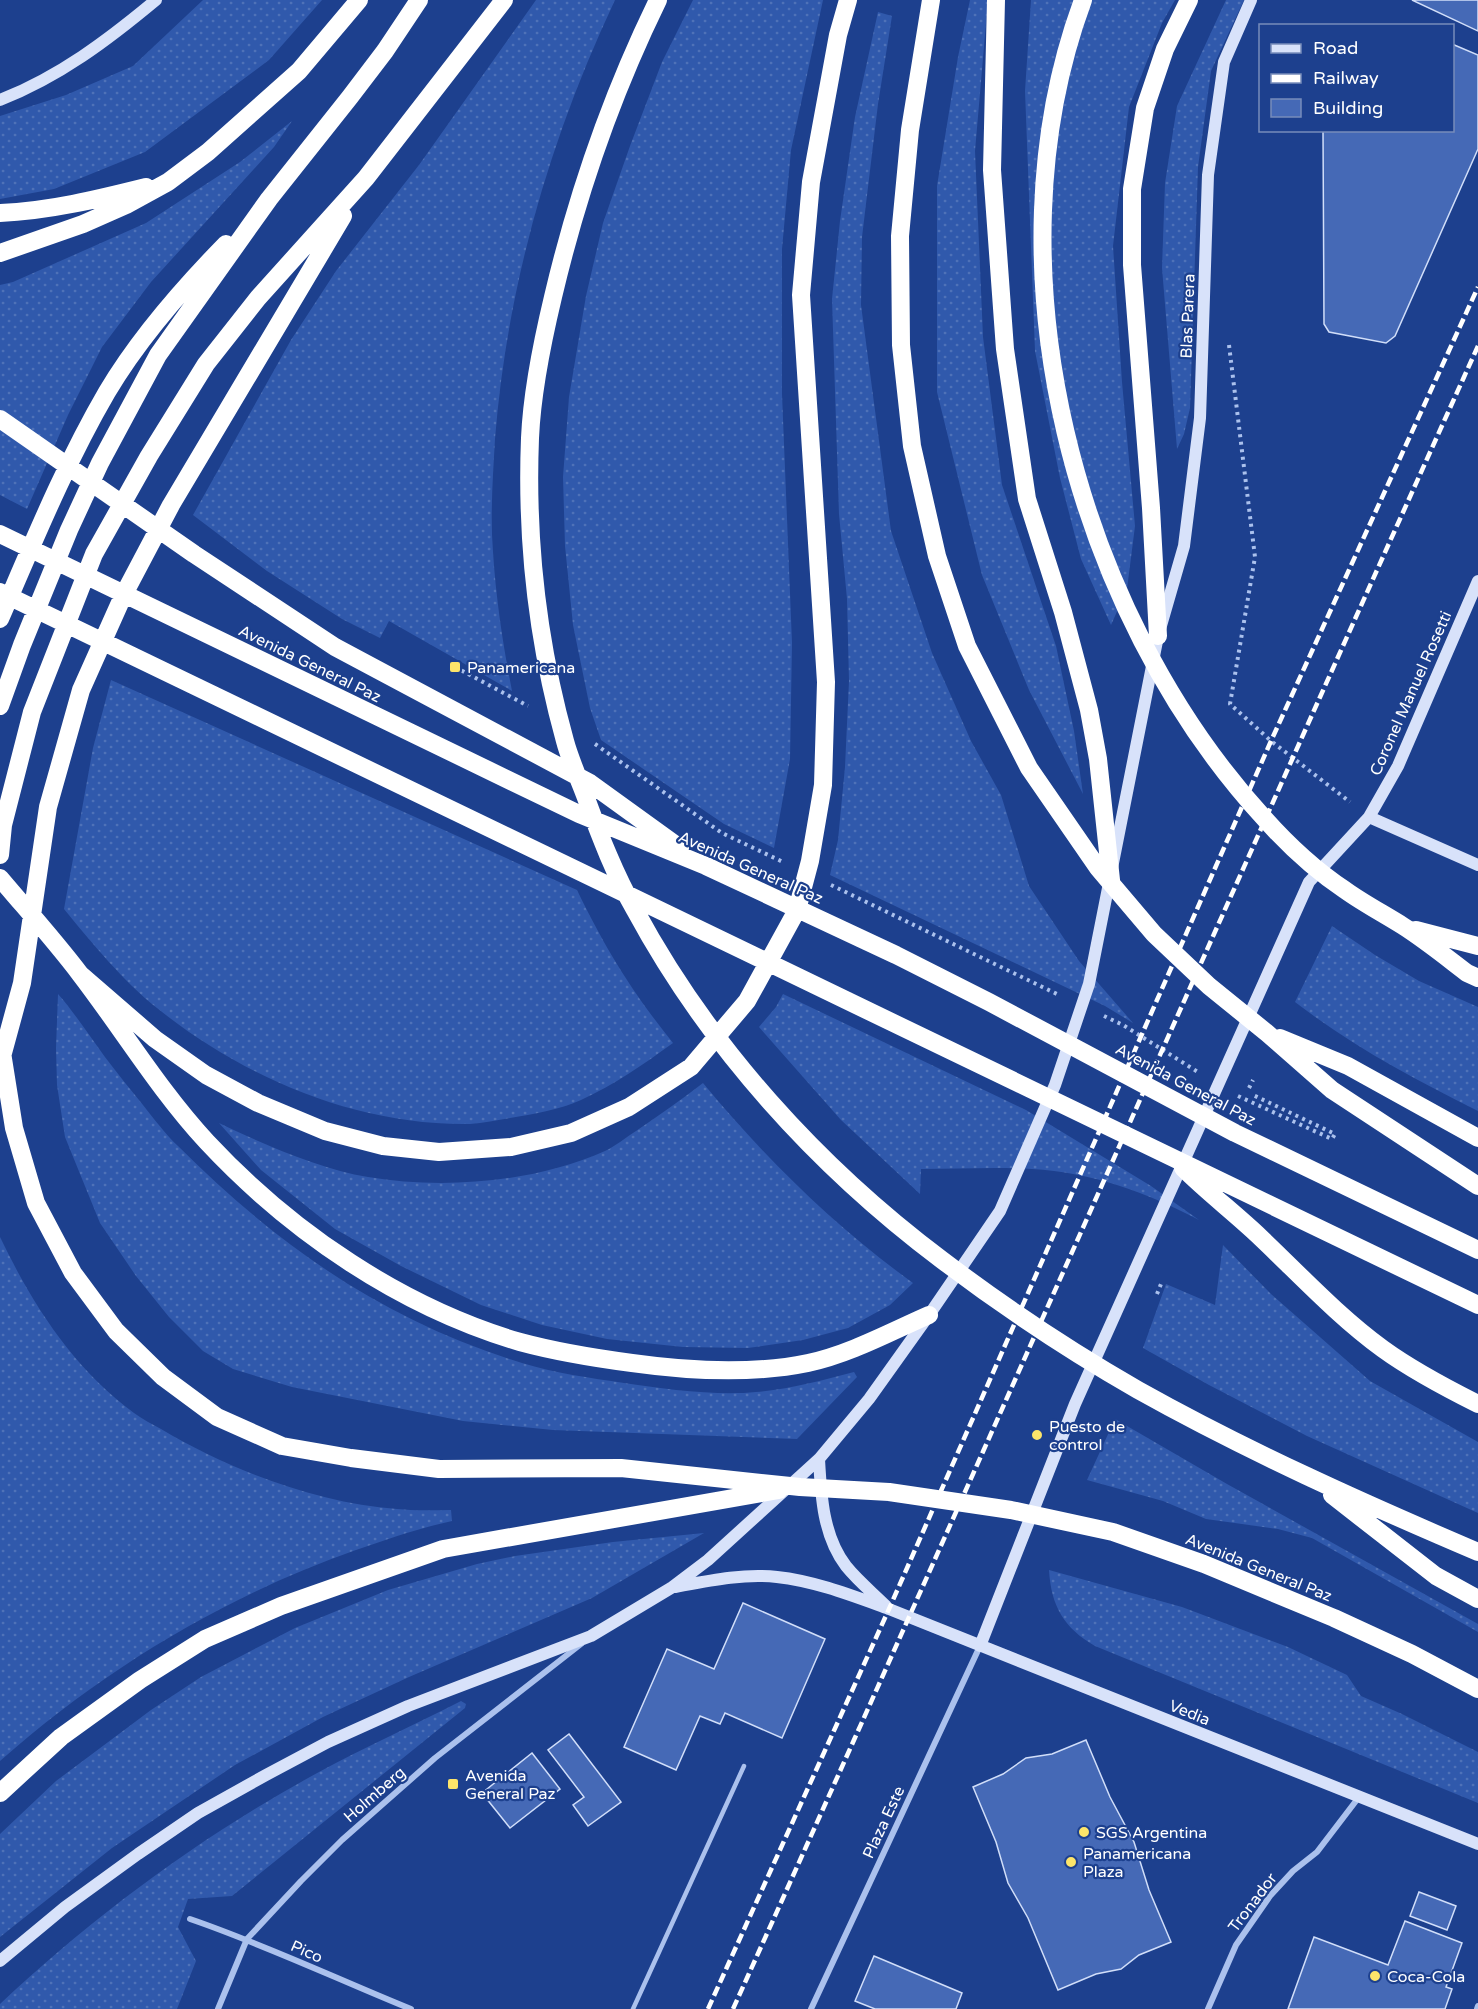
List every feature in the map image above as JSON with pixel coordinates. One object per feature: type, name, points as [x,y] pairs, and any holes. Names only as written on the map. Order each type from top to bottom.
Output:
[{"type":"highway","points":[[0,253],[126,205],[168,182],[208,152],[291,79],[359,0]]},
{"type":"highway","points":[[0,706],[69,530],[118,427],[158,355],[269,200],[357,87],[419,0]]},
{"type":"highway","points":[[0,855],[3,825],[32,712],[94,554],[148,456],[206,364],[258,298],[366,178],[504,0]]},
{"type":"highway","points":[[658,0],[605,124],[565,246],[546,328],[530,437],[531,539],[543,644],[565,743],[592,817],[632,906],[666,965],[712,1030],[781,1115],[850,1184],[940,1258],[1029,1321],[1133,1387],[1191,1419],[1310,1477],[1478,1552]]},
{"type":"highway","points":[[80,974],[155,1040],[206,1075],[258,1104],[325,1131],[383,1146],[439,1152],[511,1147],[561,1136],[629,1107],[691,1067],[747,1001],[797,910],[810,861],[823,785],[826,682],[801,295],[811,182],[838,35],[848,0]]},
{"type":"highway","points":[[931,0],[909,130],[900,236],[901,345],[912,446],[937,556],[967,646],[1029,768],[1098,868],[1147,926],[1209,986],[1332,1090],[1478,1186]]},
{"type":"highway","points":[[996,0],[992,170],[1005,349],[1027,499],[1089,710],[1098,759],[1111,880]]},
{"type":"highway","points":[[1083,0],[1061,70],[1047,143],[1042,230],[1047,316],[1056,392],[1077,479],[1118,591],[1148,655],[1192,728],[1224,773],[1266,820],[1307,861],[1345,890],[1402,925],[1467,973],[1478,978]]},
{"type":"highway","points":[[1158,636],[1151,508],[1132,265],[1132,189],[1144,108],[1165,49],[1189,0]]},
{"type":"highway","points":[[366,178],[171,505],[123,596],[81,690],[48,807],[22,982],[1,1048],[14,1128],[36,1203],[73,1274],[116,1331],[162,1377],[217,1417],[282,1446],[428,1468],[621,1468],[800,1486]]},
{"type":"highway","points":[[0,213],[24,212],[88,201],[168,182]]},
{"type":"highway","points":[[0,619],[44,517],[107,391],[141,342],[185,286],[269,200]]},
{"type":"highway","points":[[0,419],[194,554],[335,647],[590,783],[708,867]]},
{"type":"highway","name":"Avenida General Paz","points":[[0,534],[579,814],[708,867],[896,955],[1234,1132],[1478,1250]]},
{"type":"highway","points":[[0,592],[1171,1156],[1213,1187],[1315,1291],[1383,1349],[1455,1393],[1478,1404]]},
{"type":"highway","points":[[0,878],[80,974],[178,1110],[247,1182],[327,1246],[369,1274],[420,1302],[474,1326],[520,1341],[582,1356],[660,1367],[745,1370],[808,1363],[825,1358],[929,1315]]},
{"type":"highway","points":[[1402,925],[1478,946]]},
{"type":"highway","points":[[1267,1033],[1348,1066],[1478,1138]]},
{"type":"highway","points":[[1213,1187],[1478,1305]]},
{"type":"highway","points":[[1310,1477],[1436,1576],[1478,1599]]},
{"type":"highway","points":[[0,1793],[61,1737],[140,1680],[205,1639],[281,1606],[443,1548],[540,1530],[616,1520],[800,1486]]},
{"type":"highway","name":"Avenida General Paz","points":[[800,1486],[889,1492],[960,1501],[1113,1532],[1152,1545],[1334,1618],[1412,1654],[1478,1689]]},
{"type":"street","points":[[0,100],[57,74],[100,45],[156,0]]},
{"type":"street","name":"Blas Parera","points":[[0,1961],[65,1907],[198,1812],[328,1742],[408,1706],[591,1636],[671,1587],[708,1560],[819,1459],[869,1399],[1000,1211],[1055,1085],[1089,984],[1158,636],[1184,546],[1200,418],[1208,175],[1224,62],[1251,0]]},
{"type":"street","name":"Coronel Manuel Rosetti","points":[[980,1646],[1074,1404],[1309,882],[1369,817],[1398,766],[1478,581]]},
{"type":"street","points":[[1369,817],[1478,865]]},
{"type":"street","points":[[819,1459],[821,1494],[827,1529],[833,1544],[846,1566],[890,1609]]},
{"type":"street","name":"Vedia","points":[[671,1587],[725,1578],[777,1577],[836,1590],[890,1609],[1478,1844]]},
{"type":"street","name":"Holmberg","points":[[218,2009],[247,1939],[342,1840],[435,1758],[591,1636]]},
{"type":"street","name":"Plaza Este","points":[[811,2009],[980,1646]]},
{"type":"street","name":"Tronador","points":[[1208,2009],[1236,1945],[1270,1896],[1293,1871],[1317,1852],[1359,1797]]},
{"type":"street","name":"Pico","points":[[190,1919],[247,1939],[322,1973],[411,2009]]},
{"type":"lane","points":[[633,2009],[744,1766]]},
{"type":"path","points":[[1229,344],[1255,557],[1230,704],[1271,741],[1369,817]]},
{"type":"path","points":[[910,923],[1070,999]]},
{"type":"path","points":[[1102,1015],[1123,1025],[1206,1076]]},
{"type":"path","points":[[1249,1088],[1253,1080]]},
{"type":"path","points":[[1233,1093],[1332,1139],[1335,1134],[1253,1095]]},
{"type":"path","points":[[1157,1293],[1161,1284]]},
{"type":"shaded area","points":[[203,0],[322,0],[269,60],[145,152],[54,189],[0,199],[0,116],[66,95],[133,66]]},
{"type":"shaded area","points":[[536,0],[615,0],[571,105],[535,214],[521,269],[501,382],[493,467],[492,538],[498,605],[512,691],[389,621],[380,638],[342,619],[267,571],[193,515],[291,340],[336,271],[419,165]]},
{"type":"shaded area","points":[[693,0],[823,0],[791,150],[782,249],[782,394],[792,643],[790,759],[774,848],[724,824],[601,740],[590,708],[573,625],[565,546],[563,477],[569,397],[586,296],[603,223],[662,62]]},
{"type":"shaded area","points":[[970,0],[988,0],[975,151],[983,337],[1002,485],[1056,646],[1074,731],[1083,794],[1029,690],[982,575],[937,392],[937,186],[958,57]]},
{"type":"shaded area","points":[[1031,0],[1175,0],[1162,23],[1129,107],[1113,246],[1135,526],[1127,589],[1111,625],[1081,559],[1060,478],[1035,351],[1025,91]]},
{"type":"shaded area","points":[[1226,0],[1244,0],[1211,71],[1198,167],[1190,408],[1184,434],[1177,449],[1162,268],[1165,183],[1177,106]]},
{"type":"shaded area","points":[[878,12],[892,16],[878,104],[862,237],[861,305],[891,531],[932,653],[971,741],[1001,795],[1029,886],[1079,961],[1133,1023],[1105,1006],[830,875],[838,840],[845,767],[849,681],[847,599],[839,514],[832,299],[840,221],[855,117]]},
{"type":"shaded area","points":[[292,121],[274,147],[151,282],[102,347],[68,415],[27,509],[0,495],[0,285],[13,282],[146,223],[240,162]]},
{"type":"shaded area","points":[[111,680],[577,890],[620,969],[673,1043],[617,1081],[573,1103],[537,1113],[470,1124],[386,1117],[344,1107],[264,1076],[191,1033],[132,986],[64,909],[93,748]]},
{"type":"shaded area","points":[[1332,926],[1419,981],[1478,1007],[1478,1111],[1384,1061],[1295,1002]]},
{"type":"shaded area","points":[[58,994],[119,1076],[164,1131],[216,1183],[255,1217],[336,1277],[425,1326],[472,1346],[534,1367],[656,1388],[741,1393],[793,1387],[854,1372],[857,1377],[797,1439],[553,1430],[463,1421],[292,1387],[233,1369],[203,1351],[169,1317],[136,1276],[100,1223],[65,1137],[57,1085]]},
{"type":"shaded area","points":[[783,994],[1026,1110],[1151,1186],[1199,1220],[1139,1193],[1097,1179],[1054,1171],[1004,1168],[921,1169],[920,1194],[841,1120],[759,1027],[776,1007]]},
{"type":"shaded area","points":[[703,1083],[751,1138],[802,1190],[856,1238],[913,1283],[890,1305],[848,1328],[803,1340],[748,1348],[683,1347],[607,1339],[542,1325],[481,1305],[401,1266],[335,1229],[261,1170],[219,1123],[292,1155],[350,1173],[397,1181],[458,1183],[550,1170],[605,1151]]},
{"type":"shaded area","points":[[0,1237],[40,1310],[73,1355],[112,1395],[140,1417],[216,1458],[305,1492],[367,1506],[410,1510],[451,1510],[452,1521],[392,1538],[307,1568],[213,1613],[124,1666],[40,1727],[0,1761]]},
{"type":"shaded area","points":[[1223,1245],[1271,1294],[1370,1381],[1478,1442],[1478,1513],[1307,1436],[1143,1348],[1166,1284],[1215,1305]]},
{"type":"shaded area","points":[[1115,1419],[1478,1624],[1478,1632],[1312,1538],[1278,1529],[1206,1519],[1163,1501],[1087,1480]]},
{"type":"shaded area","points":[[704,1533],[592,1598],[323,1717],[235,1765],[112,1848],[0,1937],[0,1834],[56,1781],[151,1710],[201,1677],[295,1628],[388,1590],[477,1564],[515,1556],[613,1542]]},
{"type":"shaded area","points":[[1049,1570],[1182,1607],[1288,1647],[1347,1675],[1361,1696],[1478,1752],[1478,1803],[1095,1646],[1075,1632],[1061,1615],[1053,1595]]},
{"type":"shaded area","points":[[461,1701],[466,1704],[465,1708],[232,1896],[188,1899],[178,1927],[196,1961],[177,2009],[0,2009],[0,2004],[74,1939],[192,1849],[319,1772]]},
{"type":"building","points":[[1412,0],[1478,0],[1478,31]]},
{"type":"building","points":[[1454,45],[1478,55],[1478,149],[1395,336],[1386,343],[1329,332],[1324,324],[1323,132],[1454,132]]},
{"type":"building","points":[[743,1603],[825,1639],[782,1738],[725,1713],[720,1724],[700,1716],[676,1770],[624,1747],[667,1649],[714,1669]]},
{"type":"building","points":[[569,1734],[621,1802],[588,1826],[573,1805],[584,1797],[548,1750]]},
{"type":"building","name":"Panamericana Plaza","points":[[1086,1740],[1110,1797],[1134,1842],[1149,1890],[1171,1942],[1139,1955],[1121,1969],[1096,1974],[1058,1990],[1028,1918],[1008,1883],[996,1842],[973,1787],[1003,1774],[1026,1758],[1052,1754]]},
{"type":"building","points":[[532,1753],[560,1789],[510,1828],[482,1793]]},
{"type":"building","points":[[1419,1892],[1456,1906],[1447,1930],[1410,1916]]},
{"type":"building","name":"Coca-Cola","points":[[1405,1921],[1462,1943],[1446,1987],[1452,1989],[1445,2009],[1288,2009],[1314,1937],[1388,1965]]},
{"type":"building","points":[[874,1956],[962,1993],[956,2009],[875,2009],[855,2001]]},
{"type":"railway","points":[[708,2009],[889,1609],[1271,741],[1478,287]]},
{"type":"railway","points":[[733,2009],[1478,346]]},
{"type":"place","name":"Panamericana","points":[[455,667]]},
{"type":"place","name":"Puesto de control","points":[[1037,1435]]},
{"type":"place","name":"Avenida General Paz","points":[[453,1784]]},
{"type":"place","name":"SGS Argentina","points":[[1084,1832]]},
{"type":"place","name":"Panamericana Plaza","points":[[1071,1862]]},
{"type":"place","name":"Coca-Cola","points":[[1375,1976]]}]
